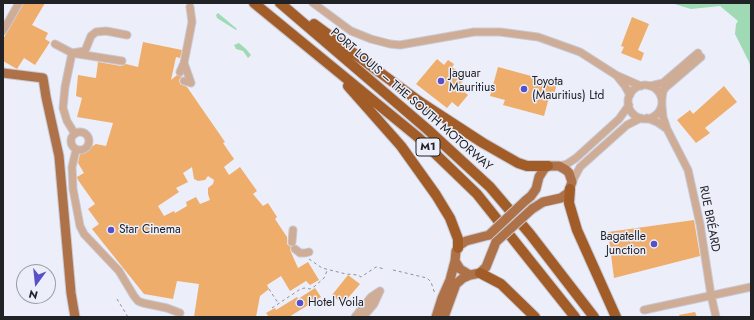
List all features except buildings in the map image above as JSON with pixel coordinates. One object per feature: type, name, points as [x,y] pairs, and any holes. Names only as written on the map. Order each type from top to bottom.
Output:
[{"type":"highway","name":"PORT LOUIS – THE SOUTH MOTORWAY","points":[[254,3],[419,138],[476,194],[575,317]]},
{"type":"highway","name":"PORT LOUIS – THE SOUTH MOTORWAY","points":[[282,4],[427,129],[490,187],[530,234],[594,317]]},
{"type":"highway","points":[[282,4],[307,19],[420,102],[484,143],[518,163],[527,166],[548,166]]},
{"type":"highway","points":[[328,63],[401,146],[436,195],[450,218],[458,239],[458,248]]},
{"type":"highway","points":[[571,185],[569,203],[577,230],[616,317]]},
{"type":"highway","points":[[475,274],[501,284],[535,317]]},
{"type":"main road","points":[[3,74],[43,78],[59,156],[71,293],[75,317]]},
{"type":"main road","points":[[435,317],[453,272],[458,248],[462,243],[489,235],[531,196],[536,189],[542,173],[548,166],[559,166],[566,170],[569,173],[571,185],[564,196],[542,202],[532,208],[496,242],[486,267],[475,274],[463,278],[456,284],[444,317]]},
{"type":"main road","points":[[455,261],[460,269],[475,274]]},
{"type":"street","points":[[3,31],[19,3]]},
{"type":"street","points":[[313,3],[351,31],[382,43],[400,45],[474,32],[500,32],[538,37],[580,52],[616,75],[641,86],[650,86],[663,82],[700,55],[663,91],[662,103],[656,114],[627,125],[580,167],[571,185]]},
{"type":"street","points":[[180,72],[184,63],[192,22],[190,7]]},
{"type":"street","points":[[72,52],[85,51],[91,36],[96,32],[106,31],[128,35]]},
{"type":"street","points":[[55,44],[72,52],[122,61]]},
{"type":"street","points":[[72,52],[65,87],[63,108],[67,121],[75,134]]},
{"type":"street","points":[[184,63],[191,83],[184,81]]},
{"type":"street","points":[[616,75],[630,95]]},
{"type":"street","points":[[559,166],[567,164],[576,158],[619,119],[629,105],[630,95],[641,86]]},
{"type":"street","points":[[650,86],[658,91],[662,103]]},
{"type":"street","name":"RUE BRÉARD","points":[[662,103],[663,117],[667,129],[688,170],[700,224],[716,317]]},
{"type":"street","points":[[629,105],[633,113],[657,122],[667,129]]},
{"type":"street","points":[[76,150],[82,150],[88,147],[90,141],[85,133],[79,132],[75,134],[72,137],[71,143],[76,150],[72,167],[73,189],[80,226],[84,234],[106,259],[114,265],[138,301],[167,308],[180,313]]},
{"type":"street","points":[[293,230],[296,248],[305,253],[308,252]]},
{"type":"street","points":[[644,310],[711,294],[751,287]]},
{"type":"street","points":[[355,317],[371,297],[380,291],[374,304],[363,317]]},
{"type":"path","points":[[296,248],[316,265],[327,270],[358,275],[361,278],[376,267],[385,269]]},
{"type":"path","points":[[272,308],[299,290],[304,288],[310,289],[315,286],[324,278],[327,270]]},
{"type":"path","points":[[393,270],[427,278],[431,282],[436,296]]},
{"type":"path","points":[[269,289],[278,304]]},
{"type":"path","points":[[117,299],[128,317]]},
{"type":"green space","points":[[671,3],[751,3],[751,69],[735,34],[736,24],[738,21],[720,6],[691,9]]},
{"type":"green space","points":[[218,13],[237,29],[236,30],[217,18],[216,15]]},
{"type":"green space","points":[[239,43],[251,55],[248,58],[243,51],[236,49],[234,45]]},
{"type":"place","name":"Jaguar Mauritius","points":[[441,81]]},
{"type":"place","name":"Toyota (Mauritius) Ltd","points":[[524,89]]},
{"type":"place","name":"Star Cinema","points":[[111,230]]},
{"type":"place","name":"Bagatelle Junction","points":[[654,244]]},
{"type":"place","name":"Hotel Voila","points":[[300,303]]}]
